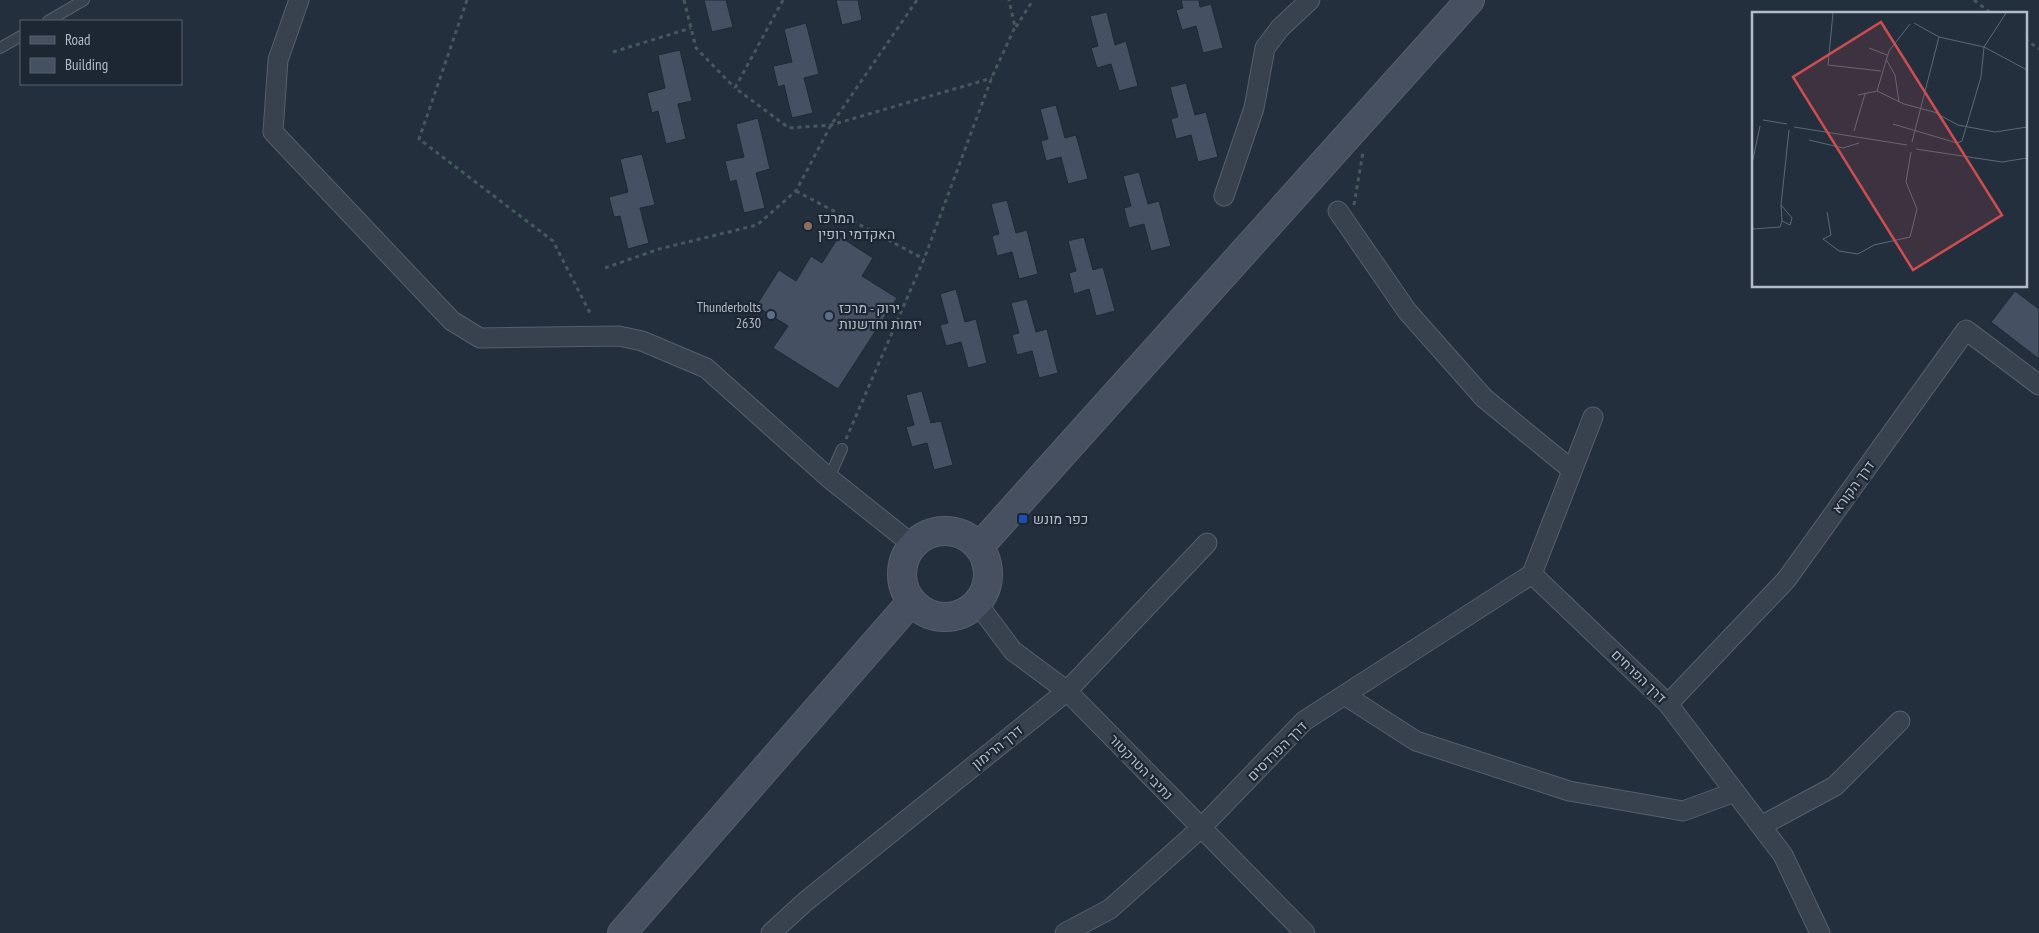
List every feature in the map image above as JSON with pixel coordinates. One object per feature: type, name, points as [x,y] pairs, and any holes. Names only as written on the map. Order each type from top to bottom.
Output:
[{"type":"main road","points":[[979,547],[1470,0]]},
{"type":"main road","points":[[954,532],[968,538],[979,547],[985,558],[988,575],[984,593],[968,611],[944,618],[926,613],[911,602],[902,579],[906,555],[913,545],[932,534],[954,532]]},
{"type":"main road","points":[[622,933],[911,602]]},
{"type":"street","points":[[299,0],[278,60],[273,132],[452,321],[480,338],[618,336],[642,341],[706,368],[829,478],[913,545]]},
{"type":"street","points":[[1224,196],[1254,108],[1265,48],[1280,28],[1310,0]]},
{"type":"street","points":[[1338,211],[1407,312],[1478,391],[1572,470]]},
{"type":"street","name":"דרך הקורא","points":[[1668,704],[1786,580],[1966,330],[2039,385]]},
{"type":"street","points":[[1532,574],[1592,416]]},
{"type":"street","name":"דרך הרימון","points":[[771,933],[813,895],[1067,691],[1207,543]]},
{"type":"street","name":"דרך הפרחים","points":[[1532,574],[1668,704],[1783,854],[1820,933]]},
{"type":"street","name":"דרך הפרדסים","points":[[1065,933],[1110,909],[1201,828],[1304,721],[1346,696],[1532,574]]},
{"type":"street","name":"נתיבי הטרקטור","points":[[977,603],[1013,650],[1067,691],[1305,933]]},
{"type":"street","points":[[1346,696],[1416,741],[1569,791],[1683,811],[1736,792]]},
{"type":"street","points":[[1761,826],[1835,786],[1900,720]]},
{"type":"lane","points":[[50,20],[84,0]]},
{"type":"lane","points":[[0,48],[20,37]]},
{"type":"lane","points":[[829,478],[842,449]]},
{"type":"path","points":[[467,0],[419,139],[553,241],[590,313]]},
{"type":"path","points":[[684,0],[696,48],[735,88],[788,128],[831,124],[992,77]]},
{"type":"path","points":[[735,88],[783,0]]},
{"type":"path","points":[[606,268],[659,248],[757,225],[796,192],[831,124],[917,0]]},
{"type":"path","points":[[1009,0],[1016,27]]},
{"type":"path","points":[[842,449],[924,259],[992,77],[1016,27],[1033,0]]},
{"type":"path","points":[[1974,0],[1989,12]]},
{"type":"path","points":[[613,52],[691,28]]},
{"type":"path","points":[[2026,40],[2039,49]]},
{"type":"path","points":[[796,192],[924,259]]},
{"type":"building","points":[[704,0],[726,0],[733,27],[712,32]]},
{"type":"building","points":[[836,0],[858,0],[862,20],[842,25]]},
{"type":"building","points":[[1181,0],[1199,0],[1200,7],[1211,4],[1223,48],[1203,53],[1196,26],[1182,30],[1176,10],[1183,8]]},
{"type":"building","points":[[1107,12],[1115,45],[1126,41],[1138,86],[1119,91],[1111,64],[1097,68],[1091,48],[1098,46],[1090,16]]},
{"type":"building","points":[[806,23],[819,74],[804,78],[813,113],[792,118],[784,85],[778,87],[773,66],[792,62],[784,29]]},
{"type":"building","points":[[680,50],[692,101],[678,104],[686,139],[666,144],[658,111],[652,113],[647,93],[665,88],[658,55]]},
{"type":"building","points":[[1186,83],[1195,115],[1206,112],[1218,157],[1198,162],[1191,135],[1176,139],[1171,119],[1178,117],[1170,87]]},
{"type":"building","points":[[1056,105],[1065,138],[1076,135],[1088,179],[1068,184],[1061,157],[1046,161],[1041,141],[1048,139],[1040,109]]},
{"type":"building","points":[[758,118],[770,169],[756,173],[765,208],[744,213],[736,180],[730,182],[725,161],[744,157],[736,124]]},
{"type":"building","points":[[642,154],[655,205],[640,208],[649,243],[628,249],[620,216],[614,217],[609,197],[628,192],[620,159]]},
{"type":"building","points":[[1139,172],[1148,204],[1159,201],[1171,246],[1151,251],[1144,224],[1129,228],[1124,208],[1131,206],[1123,176]]},
{"type":"building","points":[[1007,200],[1016,233],[1027,230],[1038,274],[1019,279],[1012,252],[997,256],[992,236],[999,234],[991,204]]},
{"type":"building","name":"ירוק - מרכז יזמות וחדשנות","points":[[839,236],[873,258],[862,276],[897,298],[838,389],[773,348],[788,326],[756,306],[779,270],[796,281],[811,256],[822,263]]},
{"type":"building","points":[[1084,237],[1093,270],[1103,267],[1115,311],[1096,316],[1089,289],[1074,294],[1069,273],[1076,271],[1068,241]]},
{"type":"building","points":[[956,289],[965,322],[976,319],[987,363],[968,368],[961,342],[946,346],[940,325],[948,323],[940,294]]},
{"type":"building","points":[[2015,291],[2039,309],[2039,359],[1991,322]]},
{"type":"building","points":[[1027,299],[1036,332],[1047,329],[1058,373],[1039,378],[1032,351],[1017,355],[1012,335],[1019,333],[1011,303]]},
{"type":"building","points":[[922,391],[931,423],[941,421],[953,465],[934,470],[927,443],[912,447],[906,427],[914,425],[906,395]]},
{"type":"place","name":"המרכז האקדמי רופין","points":[[808,226]]},
{"type":"place","name":"Thunderbolts 2630","points":[[771,315]]},
{"type":"place","name":"ירוק - מרכז יזמות וחדשנות","points":[[829,316]]},
{"type":"place","name":"כפר מונש","points":[[1023,519]]}]
